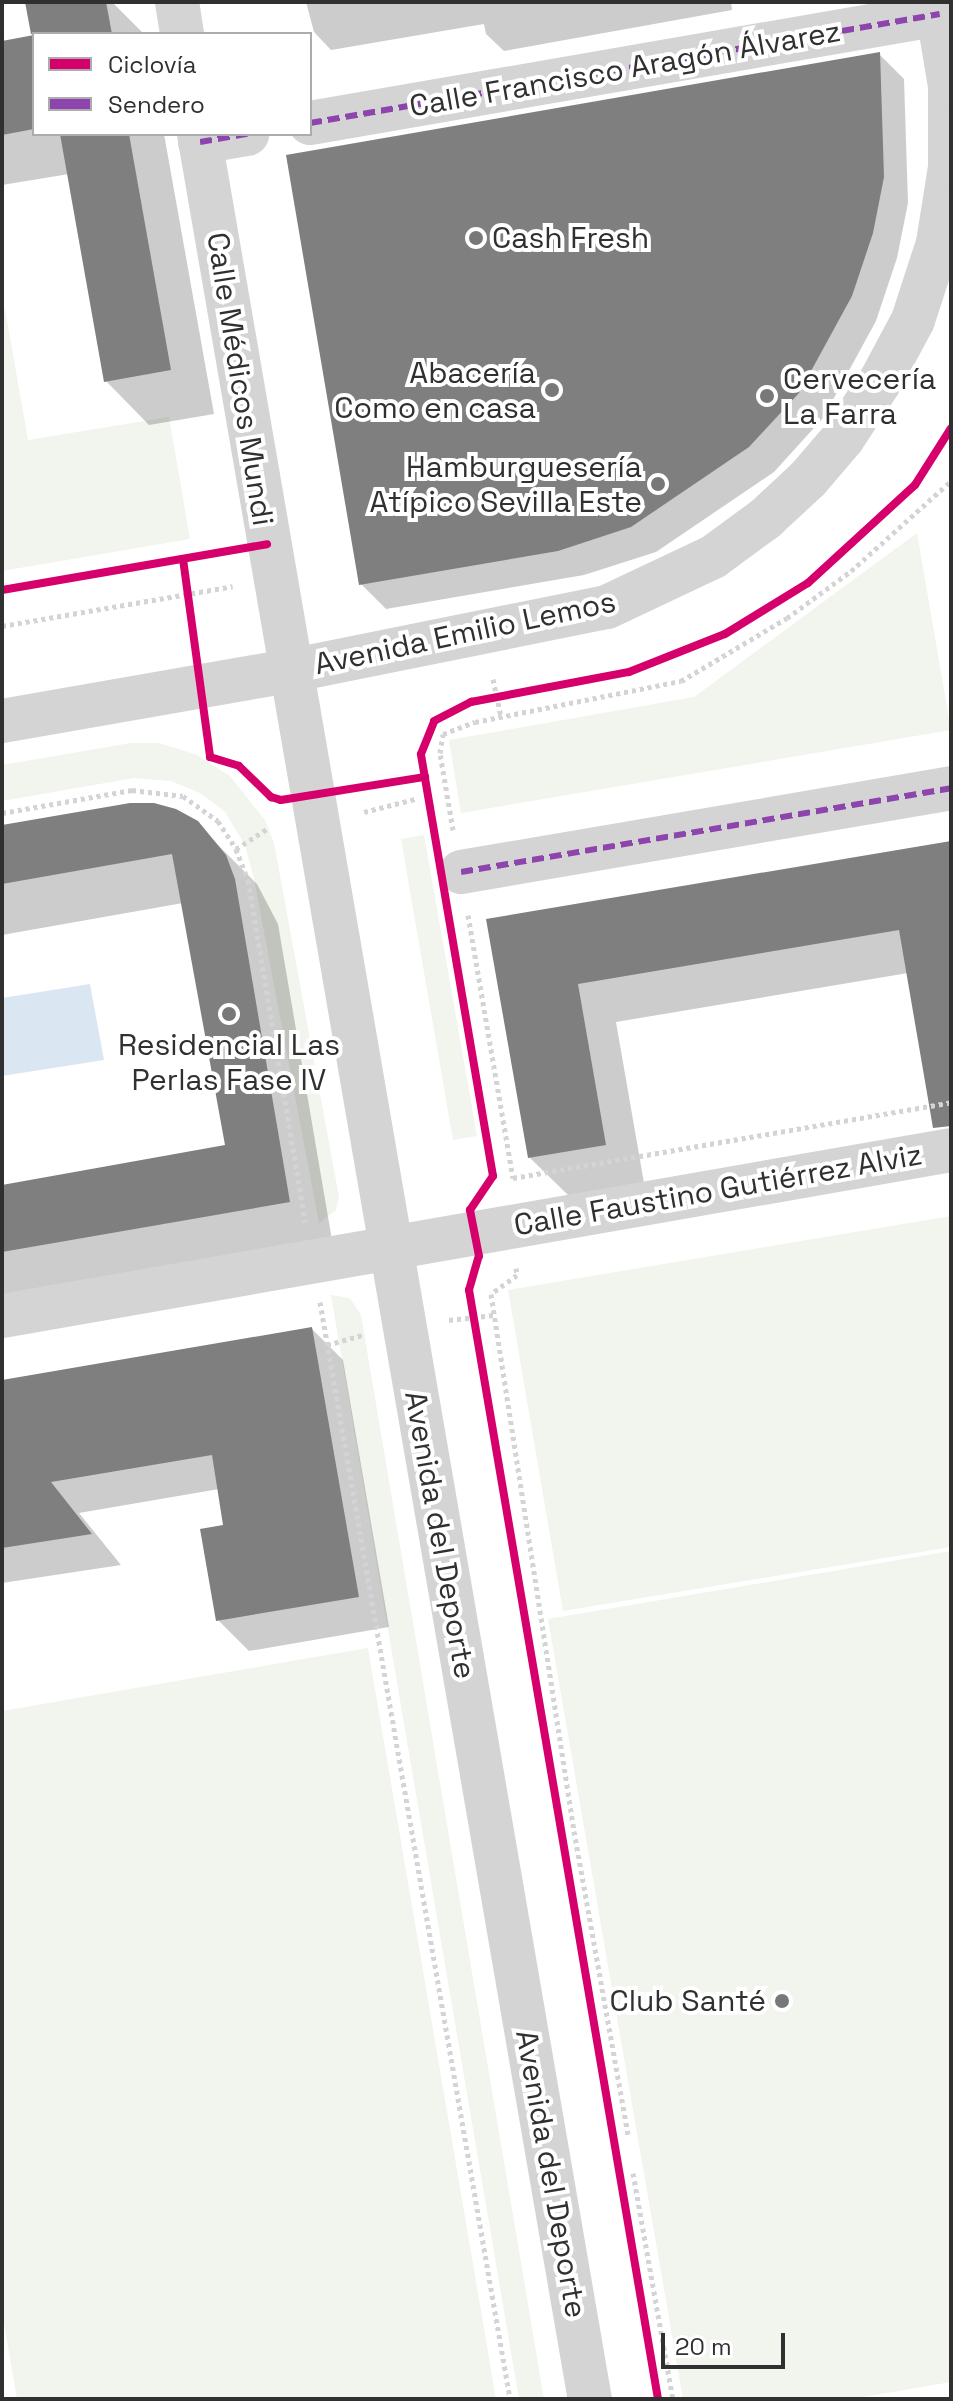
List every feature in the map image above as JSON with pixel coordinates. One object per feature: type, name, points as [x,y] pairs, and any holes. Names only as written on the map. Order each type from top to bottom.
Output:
[{"type":"street","points":[[177,2],[182,32]]},
{"type":"street","name":"Calle Francisco Aragón Álvarez","points":[[312,123],[938,8]]},
{"type":"street","name":"Avenida Emilio Lemos","points":[[2,721],[289,671],[607,607],[713,557],[766,518],[826,458],[881,380],[913,320],[938,243],[950,167],[950,86],[938,8]]},
{"type":"street","points":[[200,138],[224,136]]},
{"type":"street","name":"Calle Médicos Mundi","points":[[200,138],[289,671]]},
{"type":"street","points":[[913,320],[951,281]]},
{"type":"street","name":"Avenida del Deporte","points":[[289,671],[590,2399]]},
{"type":"street","points":[[461,872],[951,788]]},
{"type":"street","name":"Calle Faustino Gutiérrez Alviz","points":[[2,1316],[951,1150]]},
{"type":"path","points":[[186,582],[190,609]]},
{"type":"path","points":[[2,626],[233,586]]},
{"type":"path","points":[[493,679],[501,716]]},
{"type":"path","points":[[484,700],[511,695]]},
{"type":"path","points":[[2,813],[132,790],[183,796],[218,821],[236,849],[248,880],[305,1226]]},
{"type":"path","points":[[364,812],[415,799]]},
{"type":"path","points":[[236,849],[268,828]]},
{"type":"path","points":[[517,1275],[491,1294],[574,1831],[628,2135]]},
{"type":"path","points":[[319,1297],[510,2399]]},
{"type":"path","points":[[471,1304],[476,1333]]},
{"type":"path","points":[[449,1320],[494,1315]]},
{"type":"path","points":[[327,1345],[364,1335]]},
{"type":"path","points":[[633,2173],[673,2399]]},
{"type":"shaded area","points":[[5,309],[28,440],[169,417],[190,539],[2,571],[2,310]]},
{"type":"shaded area","points":[[917,533],[951,730],[461,813],[449,740],[694,697]]},
{"type":"shaded area","points":[[131,743],[159,743],[197,755],[230,776],[265,820],[274,843],[339,1197],[336,1210],[319,1223],[254,879],[245,845],[225,812],[202,794],[171,781],[134,778],[2,801],[2,765]]},
{"type":"shaded area","points":[[424,835],[477,1136],[453,1140],[401,839]]},
{"type":"shaded area","points":[[90,984],[104,1060],[2,1076],[2,998]]},
{"type":"shaded area","points":[[951,1216],[951,1547],[563,1611],[508,1290]]},
{"type":"shaded area","points":[[331,1295],[350,1298],[361,1315],[544,2399],[519,2399]]},
{"type":"shaded area","name":"Club Santé","points":[[951,1551],[951,2382],[852,2399],[683,2399],[548,1619]]},
{"type":"shaded area","points":[[368,1648],[496,2399],[17,2399],[2,2312],[2,1711]]},
{"type":"building","points":[[25,2],[106,2],[112,32],[31,34]]},
{"type":"building","points":[[32,35],[32,129],[2,135],[2,41]]},
{"type":"building","points":[[880,52],[884,177],[873,233],[852,296],[799,393],[749,447],[631,527],[558,551],[359,585],[286,155]]},
{"type":"building","points":[[60,136],[129,136],[171,370],[104,382]]},
{"type":"building","name":"Residencial Las Perlas Fase IV","points":[[130,803],[154,803],[176,809],[198,821],[226,855],[235,879],[290,1202],[2,1252],[2,1185],[225,1145],[172,854],[2,884],[2,825]]},
{"type":"building","points":[[951,841],[951,1126],[933,1128],[899,930],[578,984],[606,1145],[528,1158],[486,919]]},
{"type":"building","points":[[312,1327],[359,1597],[216,1621],[200,1529],[223,1525],[212,1455],[51,1482],[92,1534],[2,1548],[2,1380]]},
{"type":"marked path","points":[[312,123],[940,14]]},
{"type":"marked path","points":[[200,142],[235,136]]},
{"type":"marked path","points":[[461,872],[951,788]]},
{"type":"cycle path","points":[[658,2399],[469,1290],[479,1256],[470,1210],[493,1176],[421,754],[434,721],[471,702],[629,672],[725,634],[808,583],[915,485],[951,428]]},
{"type":"cycle path","points":[[2,590],[267,544]]},
{"type":"cycle path","points":[[183,559],[210,757],[239,766],[271,797],[281,800],[425,777]]},
{"type":"place","name":"Cash Fresh","points":[[476,238]]},
{"type":"place","name":"Abacería Como en casa","points":[[552,390]]},
{"type":"place","name":"Cervecería La Farra","points":[[767,396]]},
{"type":"place","name":"Hamburguesería Atípico Sevilla Este","points":[[658,484]]},
{"type":"place","name":"Residencial Las Perlas Fase IV","points":[[229,1014]]},
{"type":"place","name":"Club Santé","points":[[782,2001]]}]
